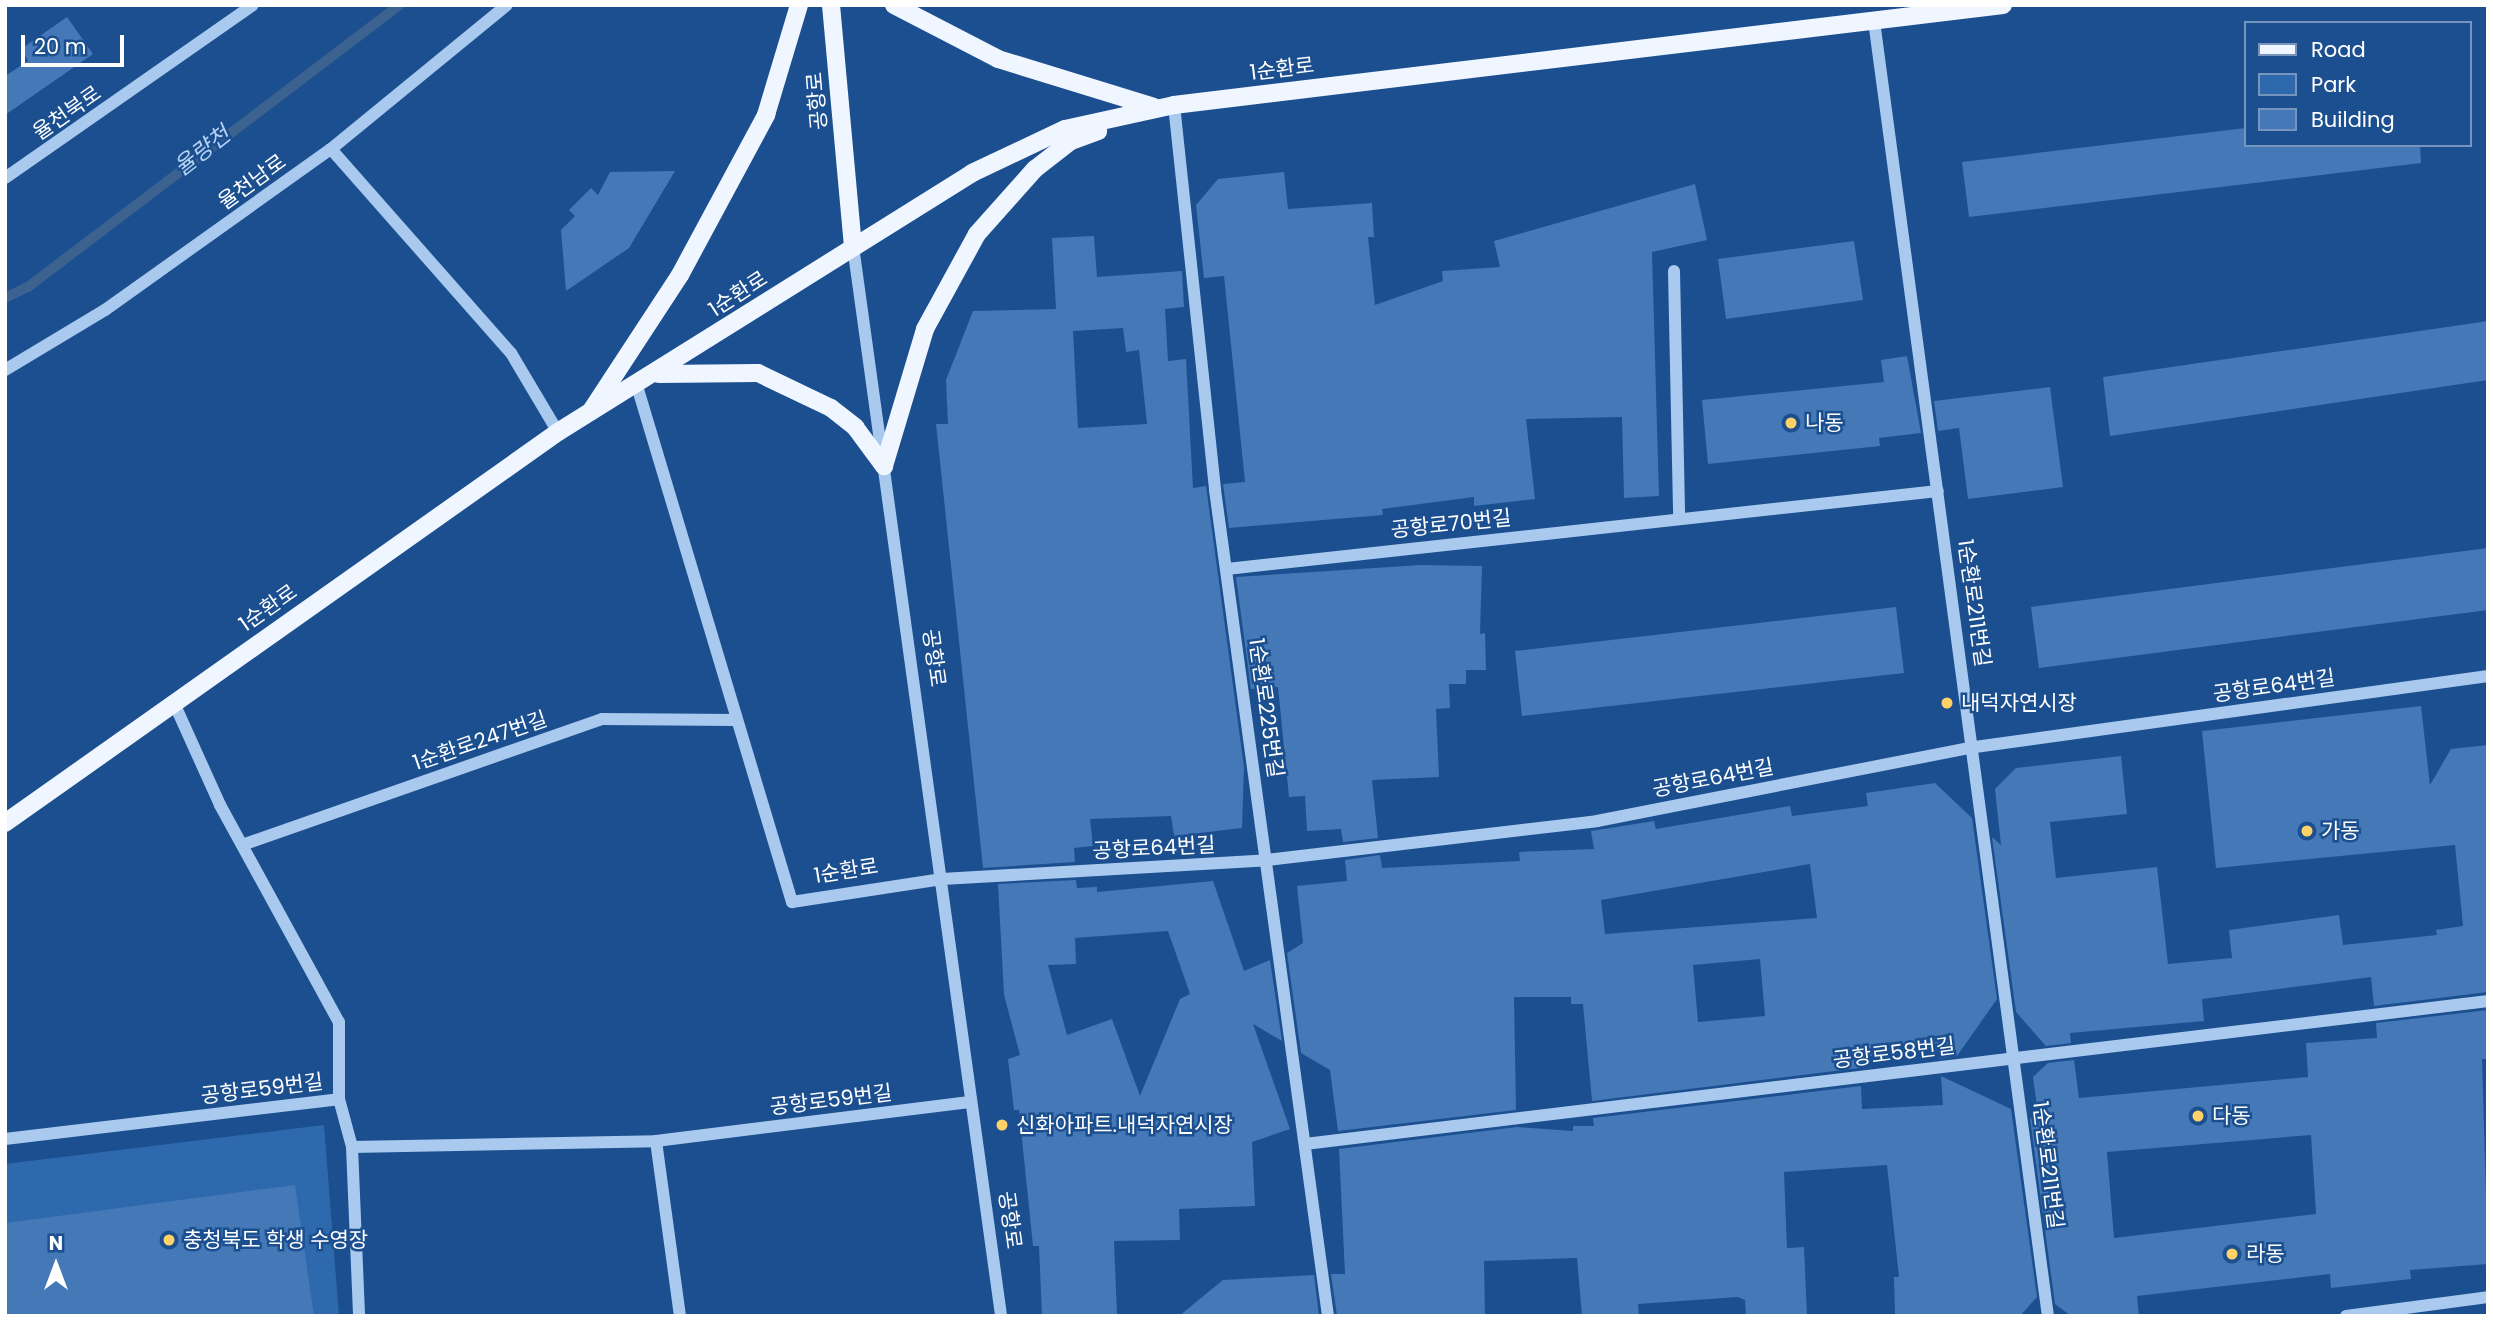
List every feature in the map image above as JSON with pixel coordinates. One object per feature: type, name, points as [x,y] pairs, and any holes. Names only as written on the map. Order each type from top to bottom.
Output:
[{"type":"main road","points":[[589,415],[680,275],[766,115],[799,5]]},
{"type":"main road","name":"공항로","points":[[831,5],[853,246]]},
{"type":"main road","points":[[894,5],[998,60],[1166,106]]},
{"type":"main road","name":"1순환로","points":[[5,823],[558,432],[637,386],[853,246],[1018,150],[1065,129],[1166,106],[2003,5]]},
{"type":"main road","points":[[884,466],[925,329],[977,234],[1035,169],[1072,141],[1166,106]]},
{"type":"main road","points":[[654,375],[758,373],[831,408],[855,427],[884,466]]},
{"type":"street","name":"율천북로","points":[[5,178],[253,5]]},
{"type":"street","name":"율천남로","points":[[5,370],[105,310],[331,149],[507,5]]},
{"type":"street","name":"1순환로211번길","points":[[1874,21],[1975,747],[2048,1316]]},
{"type":"street","name":"1순환로225번길","points":[[1166,106],[1328,1316]]},
{"type":"street","points":[[331,149],[511,353],[558,432]]},
{"type":"street","name":"공항로","points":[[853,246],[1000,1316]]},
{"type":"street","points":[[1674,271],[1679,519]]},
{"type":"street","name":"1순환로","points":[[637,386],[792,902],[942,879]]},
{"type":"street","name":"공항로70번길","points":[[1227,569],[1938,491]]},
{"type":"street","name":"공항로64번길","points":[[942,879],[1267,860],[1597,821],[1975,747],[2488,676]]},
{"type":"street","points":[[174,703],[293,945],[339,1022],[339,1099]]},
{"type":"street","name":"1순환로247번길","points":[[244,844],[602,719],[736,720]]},
{"type":"street","name":"공항로58번길","points":[[1305,1144],[2488,1001]]},
{"type":"street","name":"공항로59번길","points":[[5,1139],[339,1099],[352,1147],[656,1141],[970,1102]]},
{"type":"street","points":[[656,1141],[680,1316]]},
{"type":"street","points":[[352,1147],[359,1316]]},
{"type":"street","points":[[2346,1316],[2488,1297]]},
{"type":"green space","name":"충청북도 학생 수영장","points":[[324,1125],[339,1316],[5,1316],[5,1164]]},
{"type":"building","points":[[67,17],[93,54],[5,115],[5,76],[28,61],[21,49]]},
{"type":"building","points":[[2244,128],[2244,147],[2420,147],[2421,163],[1969,217],[1962,162]]},
{"type":"building","points":[[675,171],[629,248],[566,291],[561,230],[575,216],[569,210],[591,188],[598,195],[610,172]]},
{"type":"building","points":[[1284,172],[1288,209],[1372,203],[1374,237],[1368,237],[1375,305],[1443,281],[1442,271],[1500,267],[1494,241],[1695,184],[1707,240],[1652,252],[1659,496],[1624,498],[1622,417],[1526,419],[1535,499],[1474,506],[1474,497],[1382,509],[1383,515],[1229,528],[1223,484],[1245,482],[1224,276],[1204,278],[1196,205],[1218,179]]},
{"type":"building","points":[[1094,236],[1097,277],[1182,271],[1184,307],[1165,309],[1168,361],[1186,359],[1193,488],[1206,486],[1244,767],[1242,828],[1174,836],[1171,816],[1090,819],[1093,846],[1074,848],[1075,862],[983,868],[936,424],[948,424],[946,380],[973,311],[1056,309],[1052,238]],"holes":[[[1123,328],[1126,352],[1139,350],[1147,424],[1078,428],[1073,331]]]},
{"type":"building","points":[[1854,241],[1863,300],[1726,319],[1718,259]]},
{"type":"building","points":[[2488,321],[2488,380],[2110,436],[2103,377]]},
{"type":"building","name":"나동","points":[[1907,356],[1921,433],[1879,438],[1880,446],[1708,464],[1702,400],[1884,382],[1881,360]]},
{"type":"building","points":[[2050,387],[2063,487],[1968,499],[1959,428],[1938,431],[1934,401]]},
{"type":"building","points":[[2488,548],[2488,610],[2039,668],[2031,607]]},
{"type":"building","points":[[1421,565],[1482,566],[1480,634],[1485,633],[1486,670],[1466,670],[1466,684],[1449,684],[1450,708],[1436,709],[1439,777],[1372,780],[1378,838],[1343,842],[1341,829],[1307,831],[1305,796],[1289,797],[1278,687],[1251,689],[1236,577]]},
{"type":"building","points":[[1896,607],[1904,673],[1522,716],[1515,651]]},
{"type":"building","points":[[2421,706],[2430,785],[2451,749],[2488,745],[2488,992],[2374,1006],[2371,977],[2202,999],[2204,1021],[2070,1033],[2071,1043],[2046,1046],[2016,1012],[1992,837],[2001,845],[1995,789],[2016,768],[2121,756],[2127,814],[2050,822],[2056,878],[2157,867],[2168,964],[2232,958],[2229,930],[2339,915],[2343,945],[2437,935],[2436,930],[2463,926],[2455,845],[2216,868],[2202,731]]},
{"type":"building","points":[[1935,783],[1972,818],[1997,999],[1957,1056],[1939,1059],[1939,1050],[1858,1057],[1859,1068],[1592,1101],[1583,1004],[1571,1004],[1571,997],[1514,997],[1516,1110],[1338,1131],[1330,1070],[1301,1053],[1287,953],[1303,943],[1297,886],[1347,881],[1345,860],[1380,855],[1382,868],[1520,861],[1519,852],[1594,849],[1591,831],[1654,821],[1656,829],[1790,806],[1792,816],[1868,806],[1866,793]],"holes":[[[1810,864],[1817,918],[1605,934],[1601,900]],[[1760,959],[1765,1016],[1698,1022],[1693,965]]]},
{"type":"building","points":[[1076,880],[1077,888],[1097,887],[1097,892],[1213,881],[1244,971],[1270,960],[1282,1041],[1253,1024],[1290,1129],[1252,1142],[1255,1206],[1179,1209],[1180,1240],[1114,1241],[1117,1314],[1042,1316],[1039,1246],[1033,1246],[1019,1110],[1014,1110],[1008,1059],[1020,1055],[1004,995],[998,884]],"holes":[[[1168,931],[1190,994],[1180,999],[1140,1096],[1112,1019],[1067,1035],[1048,965],[1076,964],[1075,938]]]},
{"type":"building","points":[[2488,1010],[2488,1059],[2482,1059],[2488,1264],[2410,1270],[2411,1279],[2331,1288],[2330,1274],[2137,1296],[2139,1316],[2071,1316],[2055,1304],[2030,1118],[2039,1121],[2033,1077],[2048,1063],[2074,1060],[2079,1098],[2308,1077],[2306,1043],[2377,1038],[2376,1023]],"holes":[[[2311,1135],[2316,1214],[2114,1238],[2107,1152]]]},
{"type":"building","points":[[1941,1076],[2011,1109],[2037,1297],[2020,1316],[1895,1316],[1894,1277],[1899,1277],[1887,1165],[1784,1172],[1787,1248],[1804,1247],[1807,1316],[1746,1316],[1745,1300],[1738,1297],[1638,1304],[1639,1316],[1582,1316],[1577,1258],[1484,1261],[1485,1316],[1337,1316],[1331,1274],[1345,1274],[1339,1149],[1517,1127],[1573,1131],[1573,1126],[1594,1126],[1593,1118],[1861,1086],[1862,1109],[1943,1105]]},
{"type":"building","name":"충청북도 학생 수영장","points":[[295,1185],[314,1316],[5,1316],[5,1223]]},
{"type":"building","points":[[1314,1275],[1319,1316],[1179,1316],[1223,1280]]},
{"type":"waterway","name":"율량천","points":[[5,298],[28,287],[399,5]]},
{"type":"place","name":"나동","points":[[1791,423]]},
{"type":"place","name":"내덕자연시장","points":[[1947,703]]},
{"type":"place","name":"가동","points":[[2307,831]]},
{"type":"place","name":"다동","points":[[2198,1116]]},
{"type":"place","name":"신화아파트.내덕자연시장","points":[[1002,1125]]},
{"type":"place","name":"충청북도 학생 수영장","points":[[169,1240]]},
{"type":"place","name":"라동","points":[[2232,1254]]}]
